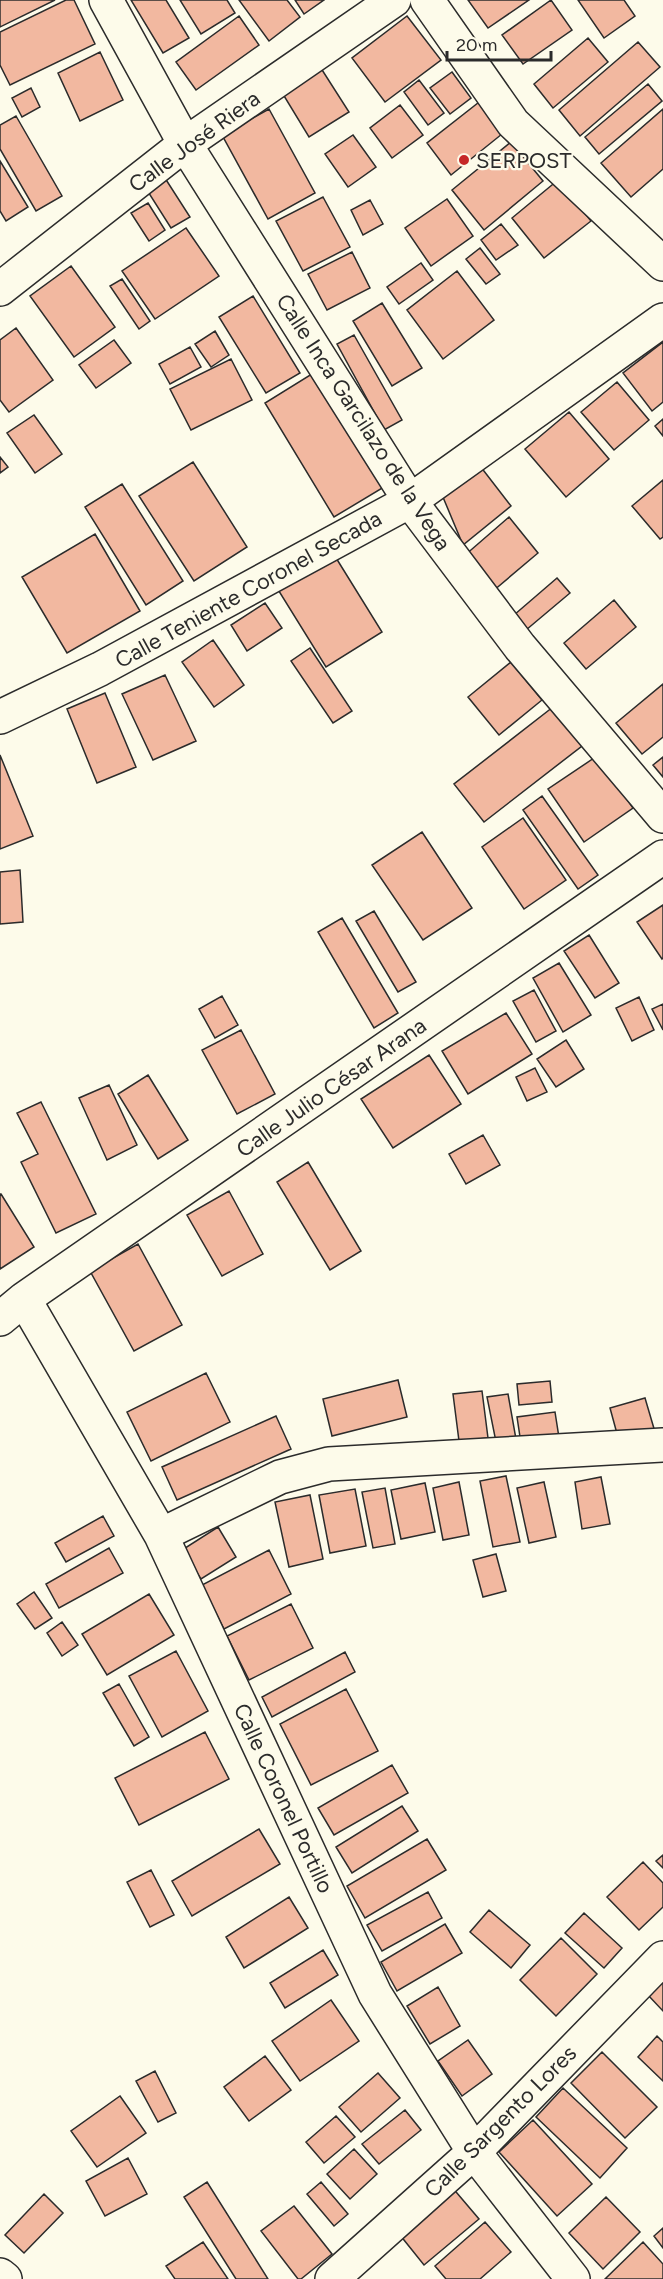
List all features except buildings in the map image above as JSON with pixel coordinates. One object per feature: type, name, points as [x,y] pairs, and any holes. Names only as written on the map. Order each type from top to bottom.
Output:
[{"type":"street","name":"Calle Inca Garcilazo de la Vega","points":[[106,0],[185,144],[410,501],[520,647],[663,816]]},
{"type":"street","name":"Calle José Riera","points":[[1,288],[185,144],[394,0]]},
{"type":"street","points":[[427,0],[513,123],[663,264]]},
{"type":"street","name":"Calle Teniente Coronel Secada","points":[[0,717],[100,669],[410,501],[663,320]]},
{"type":"street","name":"Calle Julio César Arana","points":[[12,1309],[663,857]]},
{"type":"street","name":"Calle Coronel Portillo","points":[[12,1309],[161,1535],[375,1994],[474,2151],[573,2279]]},
{"type":"street","points":[[161,1535],[280,1477],[328,1464],[663,1445]]},
{"type":"street","name":"Calle Sargento Lores","points":[[332,2279],[474,2151],[663,1958]]},
{"type":"street","points":[[0,2275],[5,2279]]},
{"type":"place","name":"SERPOST","points":[[464,160]]}]
